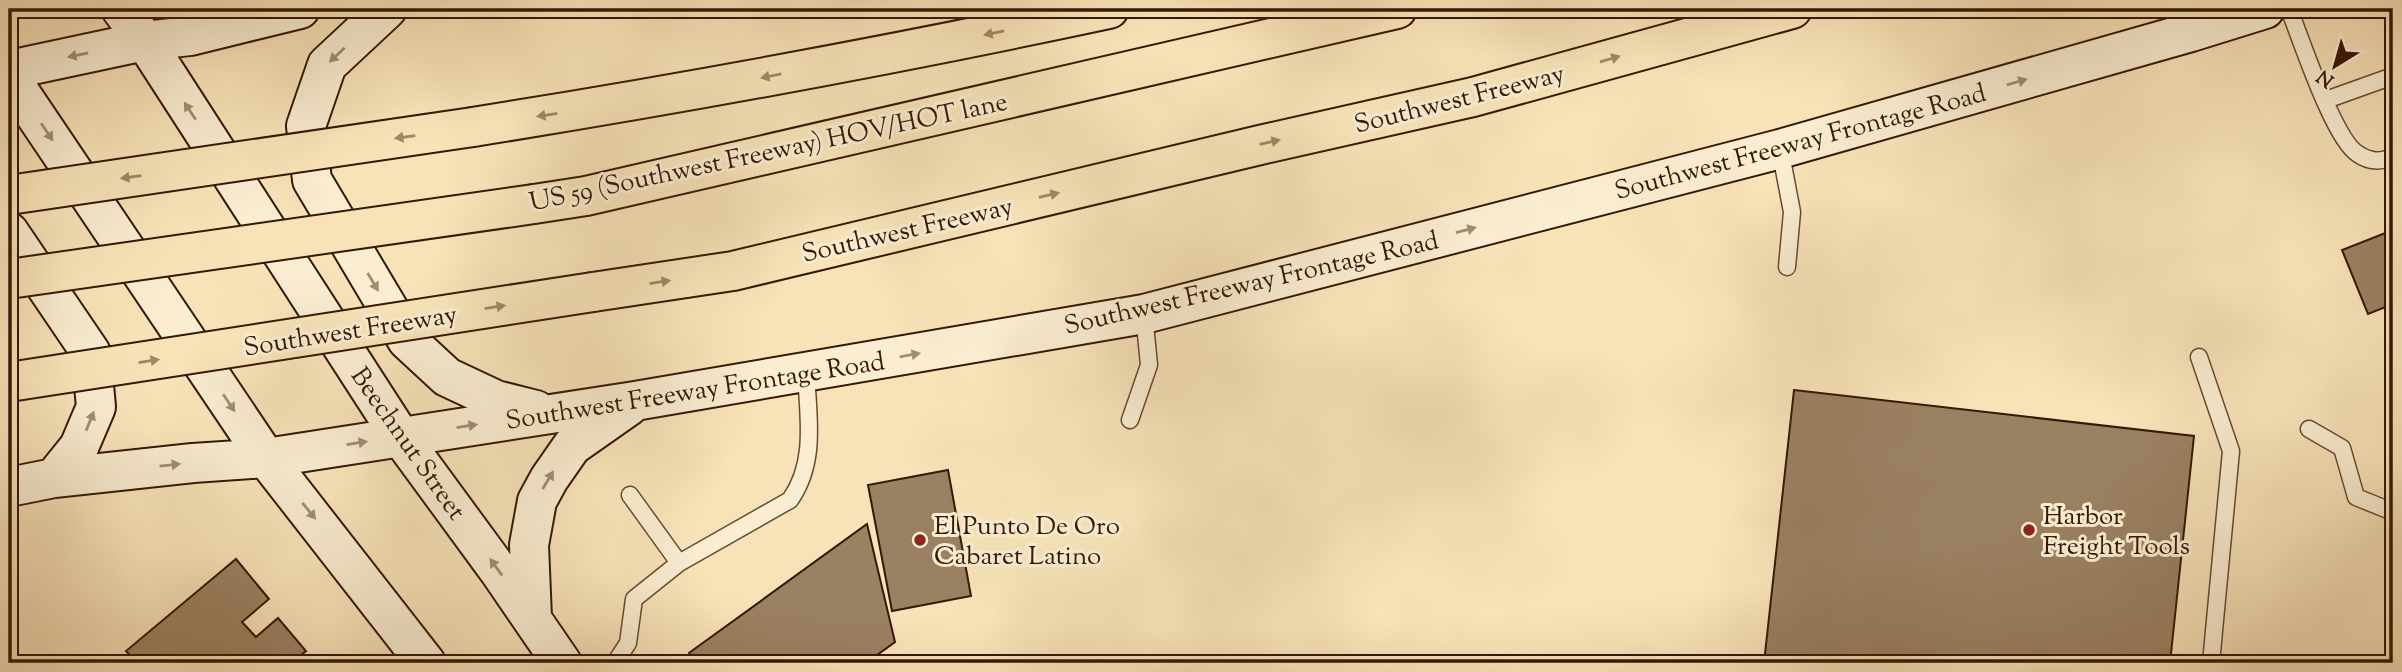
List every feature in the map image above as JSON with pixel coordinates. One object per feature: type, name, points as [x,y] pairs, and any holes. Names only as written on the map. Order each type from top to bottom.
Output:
[{"type":"highway","points":[[9,195],[473,127],[767,77],[979,37],[1109,9]]},
{"type":"highway","name":"US 59 (Southwest Freeway) HOV/HOT lane","points":[[9,279],[586,196],[1397,9]]},
{"type":"highway","name":"Southwest Freeway","points":[[9,382],[733,271],[1246,148],[1473,97],[1792,9]]},
{"type":"main road","name":"Beechnut Street","points":[[121,9],[145,41],[400,436],[562,663]]},
{"type":"main road","points":[[9,70],[145,41],[190,36],[300,9]]},
{"type":"main road","points":[[387,9],[327,65],[306,126],[312,180],[407,340],[447,377],[496,400],[548,413]]},
{"type":"main road","name":"Southwest Freeway Frontage Road","points":[[9,486],[54,478],[266,458],[806,373],[1144,314],[1780,149],[2265,9]]},
{"type":"main road","points":[[9,76],[266,458],[426,663]]},
{"type":"main road","points":[[9,232],[91,353],[96,407],[79,447],[54,478]]},
{"type":"main road","points":[[532,618],[529,545],[537,501],[549,478],[572,446],[635,401]]},
{"type":"lane","points":[[2289,9],[2338,130],[2356,154],[2378,162],[2393,157]]},
{"type":"lane","points":[[2326,100],[2393,76]]},
{"type":"lane","points":[[1780,149],[1791,212],[1787,267]]},
{"type":"lane","points":[[1130,420],[1149,365],[1144,314]]},
{"type":"lane","points":[[2199,356],[2231,451],[2211,663]]},
{"type":"lane","points":[[615,663],[628,643],[634,599],[679,564],[790,500],[800,485],[810,449],[806,373]]},
{"type":"lane","points":[[2308,429],[2342,448],[2356,497],[2393,512]]},
{"type":"lane","points":[[630,495],[679,564]]},
{"type":"building","points":[[2393,230],[2393,304],[2368,314],[2342,250]]},
{"type":"building","points":[[1794,390],[2194,436],[2170,663],[1764,663]]},
{"type":"building","name":"El Punto De Oro Cabaret Latino","points":[[948,470],[971,596],[892,611],[868,485]]},
{"type":"building","points":[[867,524],[895,642],[866,663],[696,663],[689,653]]},
{"type":"building","points":[[236,559],[269,599],[242,622],[256,637],[278,618],[306,651],[291,663],[137,663],[126,651]]},
{"type":"place","name":"Harbor Freight Tools","points":[[2029,530]]},
{"type":"place","name":"El Punto De Oro Cabaret Latino","points":[[920,540]]}]
